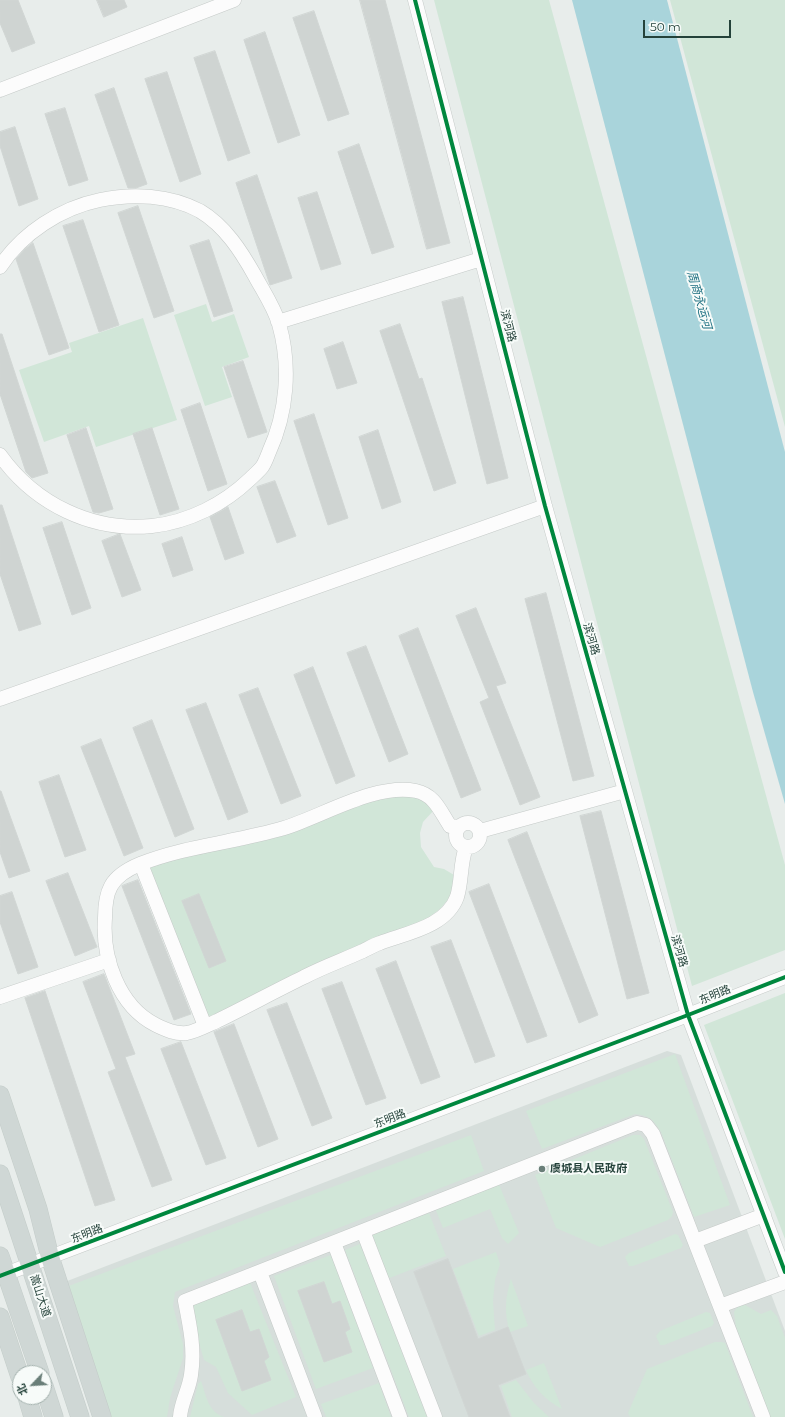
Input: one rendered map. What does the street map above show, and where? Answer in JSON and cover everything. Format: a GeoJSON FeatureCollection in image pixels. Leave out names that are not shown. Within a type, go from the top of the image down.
{"type":"FeatureCollection","features":[{"type":"Feature","properties":{"kind":"main road"},"geometry":{"type":"LineString","coordinates":[[0,1096],[38,1209],[50,1257],[102,1417]]}},
{"type":"Feature","properties":{"kind":"main road","name":"嵩山大道"},"geometry":{"type":"LineString","coordinates":[[0,1174],[80,1417]]}},
{"type":"Feature","properties":{"kind":"main road"},"geometry":{"type":"LineString","coordinates":[[0,1256],[3,1276],[37,1365]]}},
{"type":"Feature","properties":{"kind":"main road"},"geometry":{"type":"LineString","coordinates":[[0,1317],[16,1365]]}},
{"type":"Feature","properties":{"kind":"main road"},"geometry":{"type":"LineString","coordinates":[[29,1405],[33,1417]]}},
{"type":"Feature","properties":{"kind":"main road"},"geometry":{"type":"LineString","coordinates":[[50,1405],[54,1417]]}},
{"type":"Feature","properties":{"kind":"street"},"geometry":{"type":"LineString","coordinates":[[0,90],[234,0]]}},
{"type":"Feature","properties":{"kind":"street","name":"滨河路"},"geometry":{"type":"LineString","coordinates":[[415,0],[545,506],[688,1015],[785,1272]]}},
{"type":"Feature","properties":{"kind":"street"},"geometry":{"type":"LineString","coordinates":[[0,267],[6,258],[28,234],[56,216],[86,203],[118,196],[151,197],[178,202],[201,212],[228,234],[245,259],[278,322],[284,348],[285,374],[284,404],[276,435],[262,467],[239,490],[213,507],[184,519],[153,526],[121,526],[90,520],[60,508],[33,491],[10,469],[0,455]]}},
{"type":"Feature","properties":{"kind":"street"},"geometry":{"type":"LineString","coordinates":[[278,322],[481,260]]}},
{"type":"Feature","properties":{"kind":"street"},"geometry":{"type":"LineString","coordinates":[[0,699],[545,506]]}},
{"type":"Feature","properties":{"kind":"street"},"geometry":{"type":"LineString","coordinates":[[460,827],[450,826],[432,798],[418,791],[387,790],[361,798],[284,828],[165,856],[141,864],[123,872],[110,887],[105,905],[104,931],[109,960],[122,991],[137,1012],[152,1023],[170,1032],[188,1033],[255,1003],[320,968],[380,943],[412,933],[427,926],[446,914],[457,898],[463,855],[466,847]]}},
{"type":"Feature","properties":{"kind":"street"},"geometry":{"type":"LineString","coordinates":[[480,831],[625,791]]}},
{"type":"Feature","properties":{"kind":"street"},"geometry":{"type":"LineString","coordinates":[[465,823],[471,823],[477,826],[480,831],[478,843],[472,847],[466,847],[460,844],[457,839],[456,832],[465,823]]}},
{"type":"Feature","properties":{"kind":"street"},"geometry":{"type":"LineString","coordinates":[[141,864],[205,1026]]}},
{"type":"Feature","properties":{"kind":"street"},"geometry":{"type":"LineString","coordinates":[[0,997],[109,960]]}},
{"type":"Feature","properties":{"kind":"street","name":"东明路"},"geometry":{"type":"LineString","coordinates":[[3,1276],[785,977]]}},
{"type":"Feature","properties":{"kind":"street"},"geometry":{"type":"LineString","coordinates":[[180,1417],[191,1376],[193,1345],[185,1301],[637,1123],[646,1125],[653,1134],[763,1417]]}},
{"type":"Feature","properties":{"kind":"street"},"geometry":{"type":"LineString","coordinates":[[695,1240],[764,1215]]}},
{"type":"Feature","properties":{"kind":"street"},"geometry":{"type":"LineString","coordinates":[[363,1231],[435,1417]]}},
{"type":"Feature","properties":{"kind":"street"},"geometry":{"type":"LineString","coordinates":[[334,1243],[400,1417]]}},
{"type":"Feature","properties":{"kind":"street"},"geometry":{"type":"LineString","coordinates":[[260,1272],[315,1417]]}},
{"type":"Feature","properties":{"kind":"street"},"geometry":{"type":"LineString","coordinates":[[720,1306],[785,1282]]}},
{"type":"Feature","properties":{"kind":"shaded area","name":"虞城县人民政府"},"geometry":{"type":"Polygon","coordinates":[[[667,1051],[681,1055],[785,1331],[785,1417],[108,1417],[62,1283],[667,1051]]]}},
{"type":"Feature","properties":{"kind":"green space"},"geometry":{"type":"Polygon","coordinates":[[[434,0],[549,0],[785,865],[785,950],[692,986],[434,0]]]}},
{"type":"Feature","properties":{"kind":"green space"},"geometry":{"type":"Polygon","coordinates":[[[670,0],[785,0],[785,427],[670,0]]]}},
{"type":"Feature","properties":{"kind":"green space"},"geometry":{"type":"Polygon","coordinates":[[[206,304],[212,322],[234,314],[249,357],[222,367],[232,397],[205,406],[174,315],[206,304]]]}},
{"type":"Feature","properties":{"kind":"green space"},"geometry":{"type":"Polygon","coordinates":[[[143,318],[177,420],[96,447],[89,426],[44,442],[19,370],[72,352],[69,343],[143,318]]]}},
{"type":"Feature","properties":{"kind":"green space"},"geometry":{"type":"Polygon","coordinates":[[[397,794],[421,797],[434,810],[423,822],[420,833],[421,847],[434,867],[444,869],[454,875],[452,895],[440,909],[421,924],[208,1019],[148,866],[397,794]]]}},
{"type":"Feature","properties":{"kind":"green space"},"geometry":{"type":"Polygon","coordinates":[[[785,993],[785,1239],[704,1025],[785,993]]]}},
{"type":"Feature","properties":{"kind":"green space"},"geometry":{"type":"Polygon","coordinates":[[[675,1054],[730,1205],[694,1217],[661,1132],[651,1119],[635,1114],[542,1149],[526,1111],[675,1054]]]}},
{"type":"Feature","properties":{"kind":"green space"},"geometry":{"type":"Polygon","coordinates":[[[471,1135],[484,1171],[175,1292],[173,1306],[183,1344],[183,1358],[170,1398],[167,1417],[109,1417],[66,1287],[471,1135]]]}},
{"type":"Feature","properties":{"kind":"green space"},"geometry":{"type":"Polygon","coordinates":[[[633,1135],[640,1135],[644,1139],[673,1212],[672,1216],[668,1220],[600,1247],[556,1228],[535,1175],[633,1135]]]}},
{"type":"Feature","properties":{"kind":"green space"},"geometry":{"type":"Polygon","coordinates":[[[498,1182],[519,1233],[508,1244],[502,1238],[490,1209],[443,1228],[435,1208],[498,1182]]]}},
{"type":"Feature","properties":{"kind":"green space"},"geometry":{"type":"Polygon","coordinates":[[[429,1213],[446,1256],[387,1279],[370,1236],[429,1213]]]}},
{"type":"Feature","properties":{"kind":"green space"},"geometry":{"type":"Polygon","coordinates":[[[675,1234],[678,1235],[683,1245],[681,1248],[633,1266],[629,1266],[625,1257],[629,1253],[675,1234]]]}},
{"type":"Feature","properties":{"kind":"green space"},"geometry":{"type":"Polygon","coordinates":[[[360,1244],[427,1417],[409,1417],[345,1250],[360,1244]]]}},
{"type":"Feature","properties":{"kind":"green space"},"geometry":{"type":"Polygon","coordinates":[[[496,1252],[500,1264],[495,1280],[493,1301],[495,1330],[479,1336],[453,1269],[496,1252]]]}},
{"type":"Feature","properties":{"kind":"green space"},"geometry":{"type":"Polygon","coordinates":[[[331,1255],[373,1368],[316,1389],[274,1276],[331,1255]]]}},
{"type":"Feature","properties":{"kind":"green space"},"geometry":{"type":"Polygon","coordinates":[[[511,1279],[528,1326],[510,1332],[506,1306],[507,1292],[511,1279]]]}},
{"type":"Feature","properties":{"kind":"green space"},"geometry":{"type":"Polygon","coordinates":[[[249,1280],[296,1397],[252,1415],[228,1393],[216,1367],[204,1360],[188,1305],[249,1280]]]}},
{"type":"Feature","properties":{"kind":"green space"},"geometry":{"type":"Polygon","coordinates":[[[745,1305],[761,1314],[771,1310],[777,1316],[785,1338],[785,1417],[770,1417],[736,1327],[734,1312],[738,1306],[745,1305]]]}},
{"type":"Feature","properties":{"kind":"green space"},"geometry":{"type":"Polygon","coordinates":[[[706,1312],[710,1313],[714,1323],[712,1326],[664,1345],[660,1345],[656,1336],[660,1331],[706,1312]]]}},
{"type":"Feature","properties":{"kind":"green space"},"geometry":{"type":"Polygon","coordinates":[[[715,1342],[725,1343],[753,1417],[630,1417],[628,1413],[647,1369],[715,1342]]]}},
{"type":"Feature","properties":{"kind":"green space"},"geometry":{"type":"Polygon","coordinates":[[[544,1363],[562,1409],[550,1402],[540,1392],[532,1382],[526,1370],[544,1363]]]}},
{"type":"Feature","properties":{"kind":"green space"},"geometry":{"type":"Polygon","coordinates":[[[516,1380],[534,1403],[549,1417],[512,1417],[501,1386],[516,1380]]]}},
{"type":"Feature","properties":{"kind":"green space"},"geometry":{"type":"Polygon","coordinates":[[[201,1381],[211,1407],[219,1415],[224,1417],[190,1417],[198,1384],[201,1381]]]}},
{"type":"Feature","properties":{"kind":"green space"},"geometry":{"type":"Polygon","coordinates":[[[379,1383],[391,1417],[326,1417],[321,1404],[379,1383]]]}},
{"type":"Feature","properties":{"kind":"water","name":"周商永运河"},"geometry":{"type":"Polygon","coordinates":[[[572,0],[667,0],[785,452],[785,804],[753,692],[572,0]]]}},
{"type":"Feature","properties":{"kind":"building"},"geometry":{"type":"Polygon","coordinates":[[[0,0],[18,0],[35,43],[12,52],[0,23],[0,0]]]}},
{"type":"Feature","properties":{"kind":"building"},"geometry":{"type":"Polygon","coordinates":[[[97,0],[124,0],[127,7],[104,17],[97,0]]]}},
{"type":"Feature","properties":{"kind":"building"},"geometry":{"type":"Polygon","coordinates":[[[360,0],[385,0],[450,243],[427,249],[360,0]]]}},
{"type":"Feature","properties":{"kind":"building"},"geometry":{"type":"Polygon","coordinates":[[[314,11],[349,114],[328,121],[293,18],[314,11]]]}},
{"type":"Feature","properties":{"kind":"building"},"geometry":{"type":"Polygon","coordinates":[[[265,32],[300,135],[278,143],[244,40],[265,32]]]}},
{"type":"Feature","properties":{"kind":"building"},"geometry":{"type":"Polygon","coordinates":[[[215,51],[250,153],[228,161],[194,58],[215,51]]]}},
{"type":"Feature","properties":{"kind":"building"},"geometry":{"type":"Polygon","coordinates":[[[167,72],[201,174],[180,182],[145,79],[167,72]]]}},
{"type":"Feature","properties":{"kind":"building"},"geometry":{"type":"Polygon","coordinates":[[[114,88],[147,184],[136,188],[128,188],[95,95],[114,88]]]}},
{"type":"Feature","properties":{"kind":"building"},"geometry":{"type":"Polygon","coordinates":[[[65,108],[88,180],[69,186],[45,114],[65,108]]]}},
{"type":"Feature","properties":{"kind":"building"},"geometry":{"type":"Polygon","coordinates":[[[15,127],[38,199],[19,206],[0,146],[0,132],[15,127]]]}},
{"type":"Feature","properties":{"kind":"building"},"geometry":{"type":"Polygon","coordinates":[[[359,144],[394,247],[372,254],[338,152],[359,144]]]}},
{"type":"Feature","properties":{"kind":"building"},"geometry":{"type":"Polygon","coordinates":[[[257,175],[292,278],[270,285],[236,183],[257,175]]]}},
{"type":"Feature","properties":{"kind":"building"},"geometry":{"type":"Polygon","coordinates":[[[317,192],[341,264],[321,270],[298,198],[317,192]]]}},
{"type":"Feature","properties":{"kind":"building"},"geometry":{"type":"Polygon","coordinates":[[[138,206],[174,311],[154,318],[118,213],[138,206]]]}},
{"type":"Feature","properties":{"kind":"building"},"geometry":{"type":"Polygon","coordinates":[[[83,220],[119,325],[99,332],[63,226],[83,220]]]}},
{"type":"Feature","properties":{"kind":"building"},"geometry":{"type":"Polygon","coordinates":[[[209,240],[233,311],[214,317],[190,246],[209,240]]]}},
{"type":"Feature","properties":{"kind":"building"},"geometry":{"type":"Polygon","coordinates":[[[33,243],[69,348],[49,355],[16,259],[33,243]]]}},
{"type":"Feature","properties":{"kind":"building"},"geometry":{"type":"Polygon","coordinates":[[[463,297],[508,478],[487,484],[442,302],[463,297]]]}},
{"type":"Feature","properties":{"kind":"building"},"geometry":{"type":"Polygon","coordinates":[[[400,324],[419,379],[422,378],[456,483],[434,491],[380,331],[400,324]]]}},
{"type":"Feature","properties":{"kind":"building"},"geometry":{"type":"Polygon","coordinates":[[[0,334],[2,334],[48,473],[32,478],[26,472],[0,394],[0,334]]]}},
{"type":"Feature","properties":{"kind":"building"},"geometry":{"type":"Polygon","coordinates":[[[343,342],[357,383],[337,389],[324,349],[343,342]]]}},
{"type":"Feature","properties":{"kind":"building"},"geometry":{"type":"Polygon","coordinates":[[[243,361],[267,432],[248,438],[224,367],[243,361]]]}},
{"type":"Feature","properties":{"kind":"building"},"geometry":{"type":"Polygon","coordinates":[[[200,403],[227,484],[208,491],[181,410],[200,403]]]}},
{"type":"Feature","properties":{"kind":"building"},"geometry":{"type":"Polygon","coordinates":[[[314,414],[348,518],[328,525],[294,421],[314,414]]]}},
{"type":"Feature","properties":{"kind":"building"},"geometry":{"type":"Polygon","coordinates":[[[86,428],[113,509],[99,513],[93,512],[67,435],[86,428]]]}},
{"type":"Feature","properties":{"kind":"building"},"geometry":{"type":"Polygon","coordinates":[[[152,428],[179,509],[160,515],[133,434],[152,428]]]}},
{"type":"Feature","properties":{"kind":"building"},"geometry":{"type":"Polygon","coordinates":[[[378,430],[401,502],[382,509],[359,437],[378,430]]]}},
{"type":"Feature","properties":{"kind":"building"},"geometry":{"type":"Polygon","coordinates":[[[275,481],[296,536],[277,543],[257,487],[275,481]]]}},
{"type":"Feature","properties":{"kind":"building"},"geometry":{"type":"Polygon","coordinates":[[[0,505],[2,505],[41,624],[19,631],[0,574],[0,505]]]}},
{"type":"Feature","properties":{"kind":"building"},"geometry":{"type":"Polygon","coordinates":[[[228,507],[244,553],[225,560],[210,517],[228,507]]]}},
{"type":"Feature","properties":{"kind":"building"},"geometry":{"type":"Polygon","coordinates":[[[62,522],[91,608],[72,615],[43,528],[62,522]]]}},
{"type":"Feature","properties":{"kind":"building"},"geometry":{"type":"Polygon","coordinates":[[[120,534],[141,590],[122,597],[102,541],[120,534]]]}},
{"type":"Feature","properties":{"kind":"building"},"geometry":{"type":"Polygon","coordinates":[[[182,537],[193,570],[173,577],[162,544],[182,537]]]}},
{"type":"Feature","properties":{"kind":"building"},"geometry":{"type":"Polygon","coordinates":[[[546,593],[594,776],[573,781],[525,599],[546,593]]]}},
{"type":"Feature","properties":{"kind":"building"},"geometry":{"type":"Polygon","coordinates":[[[476,608],[506,683],[496,686],[540,797],[520,805],[480,702],[489,698],[456,616],[476,608]]]}},
{"type":"Feature","properties":{"kind":"building"},"geometry":{"type":"Polygon","coordinates":[[[418,628],[481,790],[461,798],[399,636],[418,628]]]}},
{"type":"Feature","properties":{"kind":"building"},"geometry":{"type":"Polygon","coordinates":[[[366,646],[408,754],[389,762],[347,653],[366,646]]]}},
{"type":"Feature","properties":{"kind":"building"},"geometry":{"type":"Polygon","coordinates":[[[313,667],[355,776],[336,784],[294,675],[313,667]]]}},
{"type":"Feature","properties":{"kind":"building"},"geometry":{"type":"Polygon","coordinates":[[[258,688],[301,796],[281,804],[239,695],[258,688]]]}},
{"type":"Feature","properties":{"kind":"building"},"geometry":{"type":"Polygon","coordinates":[[[206,703],[248,812],[228,820],[186,710],[206,703]]]}},
{"type":"Feature","properties":{"kind":"building"},"geometry":{"type":"Polygon","coordinates":[[[152,720],[194,829],[175,837],[133,728],[152,720]]]}},
{"type":"Feature","properties":{"kind":"building"},"geometry":{"type":"Polygon","coordinates":[[[101,739],[143,848],[124,856],[81,747],[101,739]]]}},
{"type":"Feature","properties":{"kind":"building"},"geometry":{"type":"Polygon","coordinates":[[[59,775],[86,850],[65,857],[39,782],[59,775]]]}},
{"type":"Feature","properties":{"kind":"building"},"geometry":{"type":"Polygon","coordinates":[[[0,791],[30,871],[9,878],[0,852],[0,791]]]}},
{"type":"Feature","properties":{"kind":"building"},"geometry":{"type":"Polygon","coordinates":[[[601,811],[649,993],[627,999],[580,816],[601,811]]]}},
{"type":"Feature","properties":{"kind":"building"},"geometry":{"type":"Polygon","coordinates":[[[527,832],[598,1015],[579,1023],[508,840],[527,832]]]}},
{"type":"Feature","properties":{"kind":"building"},"geometry":{"type":"Polygon","coordinates":[[[68,873],[97,947],[75,956],[46,881],[68,873]]]}},
{"type":"Feature","properties":{"kind":"building"},"geometry":{"type":"Polygon","coordinates":[[[138,880],[191,1014],[174,1020],[122,886],[138,880]]]}},
{"type":"Feature","properties":{"kind":"building"},"geometry":{"type":"Polygon","coordinates":[[[489,884],[547,1036],[527,1043],[469,892],[489,884]]]}},
{"type":"Feature","properties":{"kind":"building"},"geometry":{"type":"Polygon","coordinates":[[[12,892],[38,967],[18,974],[0,922],[0,896],[12,892]]]}},
{"type":"Feature","properties":{"kind":"building"},"geometry":{"type":"Polygon","coordinates":[[[199,894],[226,961],[209,968],[182,901],[199,894]]]}},
{"type":"Feature","properties":{"kind":"building"},"geometry":{"type":"Polygon","coordinates":[[[451,940],[495,1056],[475,1063],[431,947],[451,940]]]}},
{"type":"Feature","properties":{"kind":"building"},"geometry":{"type":"Polygon","coordinates":[[[396,961],[440,1077],[421,1084],[376,969],[396,961]]]}},
{"type":"Feature","properties":{"kind":"building"},"geometry":{"type":"Polygon","coordinates":[[[104,974],[135,1054],[125,1057],[172,1180],[152,1187],[108,1072],[116,1069],[83,982],[104,974]]]}},
{"type":"Feature","properties":{"kind":"building"},"geometry":{"type":"Polygon","coordinates":[[[342,982],[386,1098],[366,1105],[322,989],[342,982]]]}},
{"type":"Feature","properties":{"kind":"building"},"geometry":{"type":"Polygon","coordinates":[[[45,991],[115,1200],[95,1206],[25,998],[45,991]]]}},
{"type":"Feature","properties":{"kind":"building"},"geometry":{"type":"Polygon","coordinates":[[[287,1003],[332,1118],[312,1126],[267,1010],[287,1003]]]}},
{"type":"Feature","properties":{"kind":"building"},"geometry":{"type":"Polygon","coordinates":[[[234,1024],[278,1139],[258,1147],[214,1032],[234,1024]]]}},
{"type":"Feature","properties":{"kind":"building"},"geometry":{"type":"Polygon","coordinates":[[[181,1042],[226,1158],[206,1165],[161,1049],[181,1042]]]}},
{"type":"Feature","properties":{"kind":"building"},"geometry":{"type":"Polygon","coordinates":[[[448,1259],[478,1339],[508,1327],[526,1374],[498,1385],[510,1417],[469,1417],[414,1272],[448,1259]]]}},
{"type":"Feature","properties":{"kind":"building"},"geometry":{"type":"Polygon","coordinates":[[[324,1282],[332,1304],[340,1301],[350,1329],[345,1332],[352,1352],[324,1362],[298,1291],[324,1282]]]}},
{"type":"Feature","properties":{"kind":"building"},"geometry":{"type":"Polygon","coordinates":[[[242,1310],[250,1332],[259,1329],[269,1357],[264,1361],[271,1380],[242,1391],[216,1320],[242,1310]]]}},
{"type":"Feature","properties":{"kind":"cycle path"},"geometry":{"type":"LineString","coordinates":[[415,0],[545,506],[688,1015],[785,1272]]}},
{"type":"Feature","properties":{"kind":"cycle path"},"geometry":{"type":"LineString","coordinates":[[0,1276],[785,977]]}},
{"type":"Feature","properties":{"kind":"place","name":"虞城县人民政府"},"geometry":{"type":"Point","coordinates":[542,1169]}}]}
